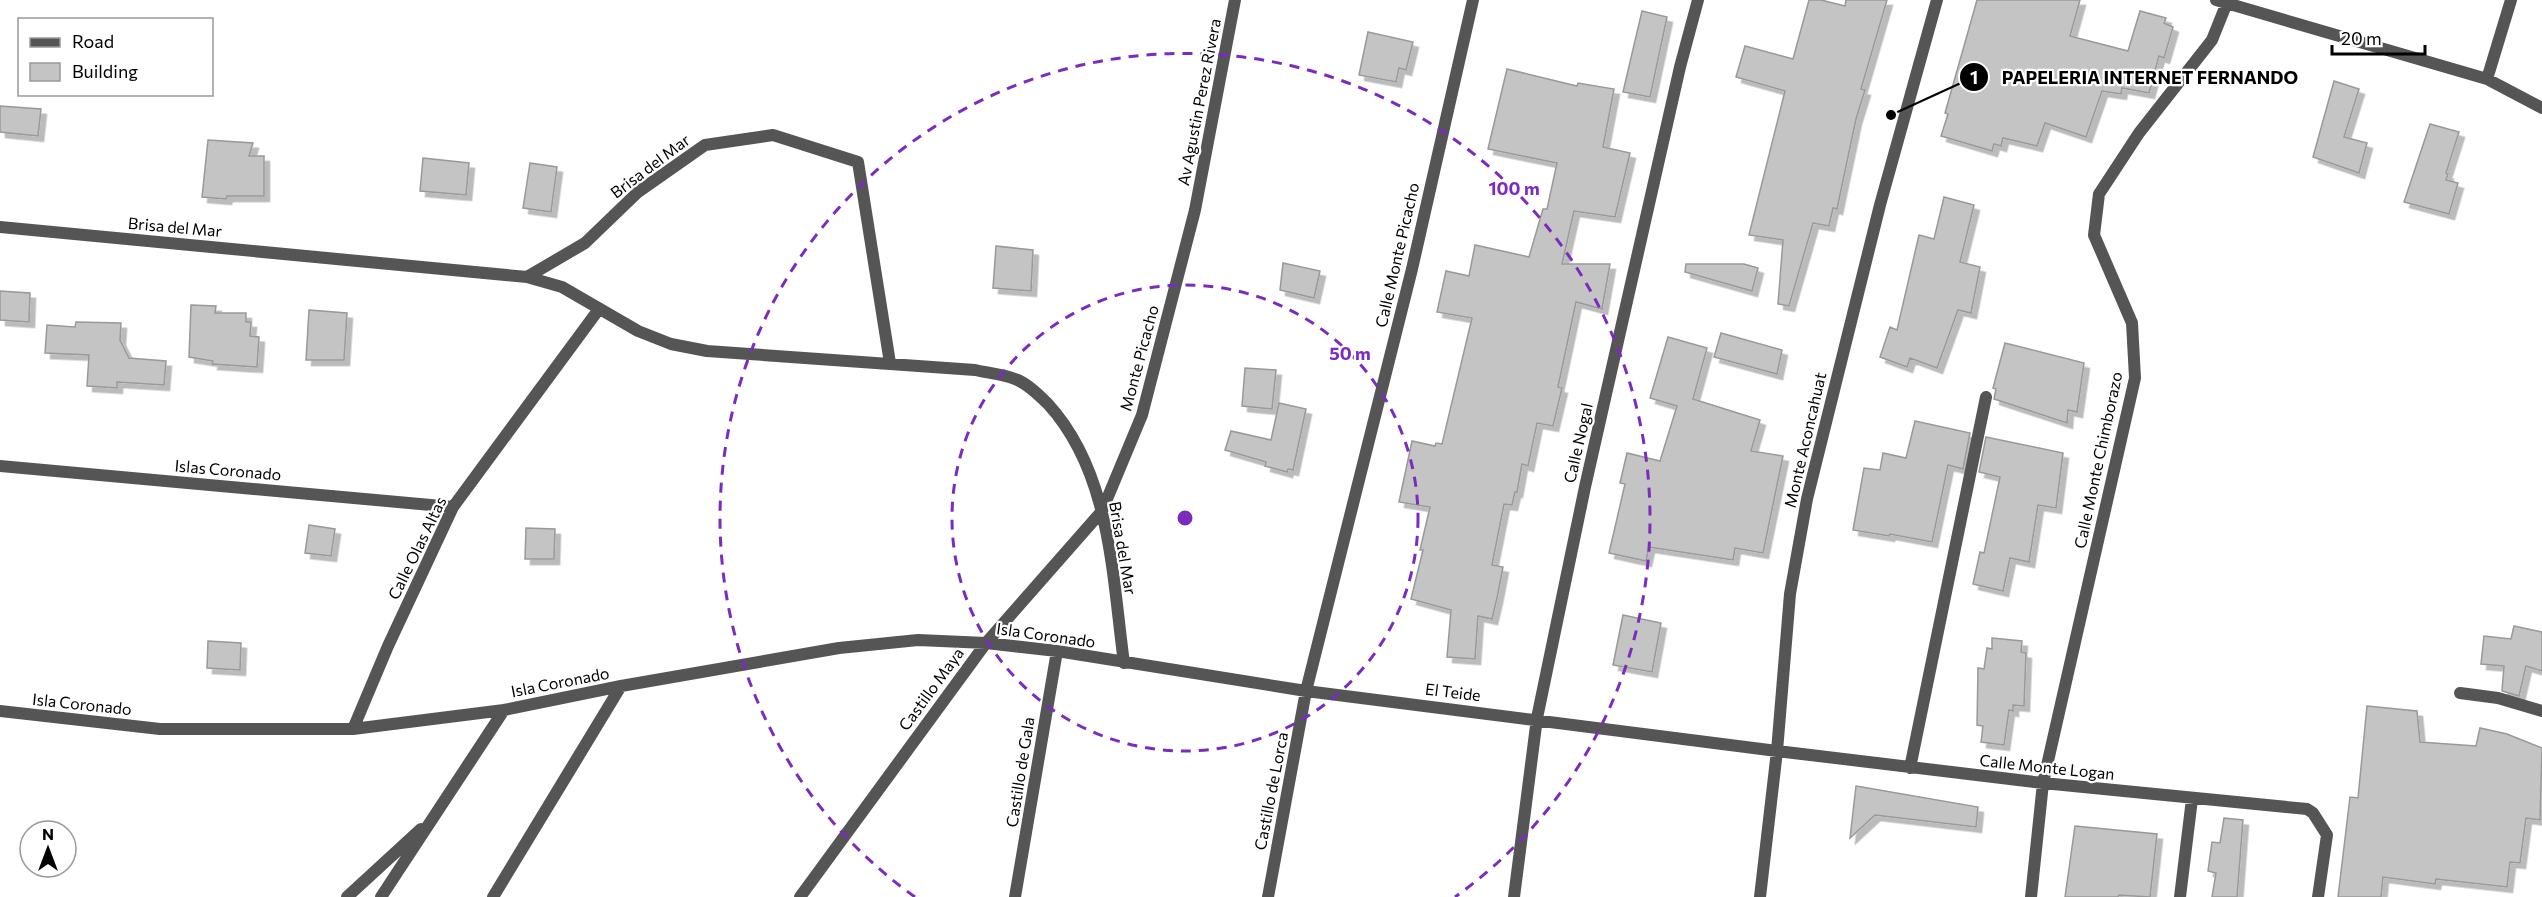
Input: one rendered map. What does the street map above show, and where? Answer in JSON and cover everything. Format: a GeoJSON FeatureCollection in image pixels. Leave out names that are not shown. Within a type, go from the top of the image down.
{"type":"FeatureCollection","features":[{"type":"Feature","properties":{"kind":"street","name":"Av Agustin Perez Rivera"},"geometry":{"type":"LineString","coordinates":[[1195,210],[1235,0]]}},
{"type":"Feature","properties":{"kind":"street","name":"Calle Monte Picacho"},"geometry":{"type":"LineString","coordinates":[[1306,691],[1412,269],[1473,0]]}},
{"type":"Feature","properties":{"kind":"street","name":"Calle Nogal"},"geometry":{"type":"LineString","coordinates":[[1514,897],[1537,718],[1590,464],[1680,67],[1698,0]]}},
{"type":"Feature","properties":{"kind":"street","name":"Monte Aconcahuat"},"geometry":{"type":"LineString","coordinates":[[1760,897],[1777,751],[1790,594],[1806,499],[1880,205],[1937,0]]}},
{"type":"Feature","properties":{"kind":"street"},"geometry":{"type":"LineString","coordinates":[[2487,79],[2511,0]]}},
{"type":"Feature","properties":{"kind":"street"},"geometry":{"type":"LineString","coordinates":[[2224,1],[2487,79],[2542,108]]}},
{"type":"Feature","properties":{"kind":"street","name":"Calle Monte Chimborazo"},"geometry":{"type":"LineString","coordinates":[[2031,897],[2043,783],[2135,378],[2132,323],[2094,236],[2099,194],[2139,133],[2211,40],[2224,1]]}},
{"type":"Feature","properties":{"kind":"street","name":"Brisa del Mar"},"geometry":{"type":"LineString","coordinates":[[527,277],[585,243],[638,192],[705,145],[774,135],[858,162],[890,363]]}},
{"type":"Feature","properties":{"kind":"street","name":"Monte Picacho"},"geometry":{"type":"LineString","coordinates":[[1102,511],[1142,415],[1195,210]]}},
{"type":"Feature","properties":{"kind":"street","name":"Brisa del Mar"},"geometry":{"type":"LineString","coordinates":[[0,227],[527,277],[562,287],[638,332],[680,346],[706,351],[975,370],[1016,379],[1031,389],[1056,414],[1075,440],[1102,511],[1124,663]]}},
{"type":"Feature","properties":{"kind":"street","name":"Calle Olas Altas"},"geometry":{"type":"LineString","coordinates":[[353,729],[388,646],[453,507],[599,309]]}},
{"type":"Feature","properties":{"kind":"street"},"geometry":{"type":"LineString","coordinates":[[1910,768],[1986,397]]}},
{"type":"Feature","properties":{"kind":"street","name":"Islas Coronado"},"geometry":{"type":"LineString","coordinates":[[0,466],[453,507]]}},
{"type":"Feature","properties":{"kind":"street","name":"Castillo Maya"},"geometry":{"type":"LineString","coordinates":[[800,897],[986,643],[1102,511]]}},
{"type":"Feature","properties":{"kind":"street","name":"Isla Coronado"},"geometry":{"type":"LineString","coordinates":[[0,711],[160,729],[353,729],[504,710],[839,648],[918,640],[986,643],[1057,651],[1124,663]]}},
{"type":"Feature","properties":{"kind":"street","name":"Castillo de Gala"},"geometry":{"type":"LineString","coordinates":[[1015,897],[1057,651]]}},
{"type":"Feature","properties":{"kind":"street","name":"El Teide"},"geometry":{"type":"LineString","coordinates":[[1124,663],[1306,691],[1537,718],[1777,751]]}},
{"type":"Feature","properties":{"kind":"street"},"geometry":{"type":"LineString","coordinates":[[493,897],[621,687]]}},
{"type":"Feature","properties":{"kind":"street","name":"Castillo de Lorca"},"geometry":{"type":"LineString","coordinates":[[1268,897],[1306,691]]}},
{"type":"Feature","properties":{"kind":"street"},"geometry":{"type":"LineString","coordinates":[[2460,693],[2498,698],[2542,711]]}},
{"type":"Feature","properties":{"kind":"street"},"geometry":{"type":"LineString","coordinates":[[381,897],[504,710]]}},
{"type":"Feature","properties":{"kind":"street","name":"Calle Monte Logan"},"geometry":{"type":"LineString","coordinates":[[1777,751],[2043,783],[2307,809],[2313,813],[2327,835],[2318,897]]}},
{"type":"Feature","properties":{"kind":"street"},"geometry":{"type":"LineString","coordinates":[[2181,897],[2192,799]]}},
{"type":"Feature","properties":{"kind":"street"},"geometry":{"type":"LineString","coordinates":[[347,897],[435,816]]}},
{"type":"Feature","properties":{"kind":"building"},"geometry":{"type":"Polygon","coordinates":[[[1809,0],[1821,0],[1845,6],[1846,0],[1887,0],[1861,89],[1865,90],[1856,119],[1837,209],[1833,208],[1829,226],[1813,223],[1789,306],[1778,304],[1783,240],[1749,235],[1785,91],[1736,77],[1745,46],[1793,59],[1809,0]]]}},
{"type":"Feature","properties":{"kind":"building"},"geometry":{"type":"Polygon","coordinates":[[[1977,0],[2080,0],[2070,36],[2128,51],[2140,11],[2166,18],[2164,23],[2173,27],[2164,58],[2159,56],[2149,93],[2122,88],[2121,94],[2102,91],[2086,137],[2045,123],[2037,146],[2003,138],[2001,146],[1994,144],[1992,151],[1941,136],[1948,114],[1945,113],[1977,0]]]}},
{"type":"Feature","properties":{"kind":"building"},"geometry":{"type":"Polygon","coordinates":[[[1642,11],[1667,17],[1650,97],[1623,92],[1642,11]]]}},
{"type":"Feature","properties":{"kind":"building"},"geometry":{"type":"Polygon","coordinates":[[[1368,32],[1413,42],[1406,70],[1399,68],[1396,82],[1359,75],[1368,32]]]}},
{"type":"Feature","properties":{"kind":"building"},"geometry":{"type":"Polygon","coordinates":[[[1507,69],[1577,86],[1578,83],[1614,89],[1603,147],[1630,153],[1615,217],[1574,211],[1562,264],[1610,264],[1602,309],[1576,302],[1558,387],[1562,388],[1553,426],[1537,423],[1528,466],[1522,464],[1512,505],[1504,504],[1492,565],[1503,567],[1492,619],[1478,616],[1475,659],[1447,657],[1451,610],[1411,599],[1423,550],[1420,550],[1430,507],[1399,502],[1412,441],[1435,446],[1436,443],[1442,444],[1472,318],[1437,312],[1446,271],[1469,276],[1475,245],[1529,257],[1543,209],[1547,209],[1557,163],[1488,149],[1507,69]]]}},
{"type":"Feature","properties":{"kind":"building"},"geometry":{"type":"Polygon","coordinates":[[[2334,81],[2359,89],[2344,137],[2367,143],[2359,173],[2313,157],[2334,81]]]}},
{"type":"Feature","properties":{"kind":"building"},"geometry":{"type":"Polygon","coordinates":[[[0,106],[41,109],[38,136],[0,132],[0,106]]]}},
{"type":"Feature","properties":{"kind":"building"},"geometry":{"type":"Polygon","coordinates":[[[2430,124],[2459,132],[2446,173],[2448,174],[2446,180],[2458,183],[2449,214],[2404,202],[2430,124]]]}},
{"type":"Feature","properties":{"kind":"building"},"geometry":{"type":"Polygon","coordinates":[[[208,140],[253,143],[249,156],[264,156],[264,196],[227,196],[226,199],[202,197],[208,140]]]}},
{"type":"Feature","properties":{"kind":"building"},"geometry":{"type":"Polygon","coordinates":[[[423,158],[469,163],[466,195],[420,191],[423,158]]]}},
{"type":"Feature","properties":{"kind":"building"},"geometry":{"type":"Polygon","coordinates":[[[530,163],[557,167],[551,212],[523,208],[530,163]]]}},
{"type":"Feature","properties":{"kind":"building"},"geometry":{"type":"Polygon","coordinates":[[[1944,197],[1974,205],[1960,262],[1980,267],[1971,313],[1958,310],[1937,368],[1910,358],[1907,367],[1880,357],[1890,327],[1897,330],[1919,235],[1934,239],[1944,197]]]}},
{"type":"Feature","properties":{"kind":"building"},"geometry":{"type":"Polygon","coordinates":[[[996,246],[1033,250],[1031,291],[993,288],[996,246]]]}},
{"type":"Feature","properties":{"kind":"building"},"geometry":{"type":"Polygon","coordinates":[[[1283,263],[1320,271],[1314,298],[1280,290],[1283,263]]]}},
{"type":"Feature","properties":{"kind":"building"},"geometry":{"type":"Polygon","coordinates":[[[1686,264],[1744,264],[1758,268],[1752,291],[1685,272],[1686,264]]]}},
{"type":"Feature","properties":{"kind":"building"},"geometry":{"type":"Polygon","coordinates":[[[0,291],[30,293],[29,322],[0,320],[0,291]]]}},
{"type":"Feature","properties":{"kind":"building"},"geometry":{"type":"Polygon","coordinates":[[[191,305],[216,306],[215,313],[246,313],[246,322],[251,322],[250,336],[259,337],[257,367],[212,364],[213,361],[189,357],[191,305]]]}},
{"type":"Feature","properties":{"kind":"building"},"geometry":{"type":"Polygon","coordinates":[[[309,310],[347,313],[344,360],[306,360],[309,310]]]}},
{"type":"Feature","properties":{"kind":"building"},"geometry":{"type":"Polygon","coordinates":[[[76,322],[121,323],[120,340],[129,358],[166,361],[164,385],[117,382],[117,388],[87,386],[89,355],[45,353],[47,325],[75,327],[76,322]]]}},
{"type":"Feature","properties":{"kind":"building"},"geometry":{"type":"Polygon","coordinates":[[[1721,333],[1782,350],[1777,374],[1714,357],[1721,333]]]}},
{"type":"Feature","properties":{"kind":"building"},"geometry":{"type":"Polygon","coordinates":[[[1668,337],[1707,348],[1693,399],[1760,420],[1751,451],[1783,456],[1763,553],[1735,548],[1733,560],[1649,547],[1646,561],[1609,553],[1625,484],[1620,483],[1627,453],[1660,461],[1677,406],[1650,398],[1668,337]]]}},
{"type":"Feature","properties":{"kind":"building"},"geometry":{"type":"Polygon","coordinates":[[[2005,343],[2084,363],[2077,412],[2068,410],[2067,423],[1994,399],[1996,389],[1993,388],[2005,343]]]}},
{"type":"Feature","properties":{"kind":"building"},"geometry":{"type":"Polygon","coordinates":[[[1245,368],[1276,370],[1272,409],[1242,406],[1245,368]]]}},
{"type":"Feature","properties":{"kind":"building"},"geometry":{"type":"Polygon","coordinates":[[[1279,403],[1306,409],[1293,470],[1288,469],[1287,472],[1265,466],[1266,462],[1225,450],[1231,431],[1271,440],[1279,403]]]}},
{"type":"Feature","properties":{"kind":"building"},"geometry":{"type":"Polygon","coordinates":[[[1915,421],[1970,433],[1963,469],[1948,465],[1932,542],[1853,530],[1864,468],[1880,470],[1883,453],[1906,458],[1915,421]]]}},
{"type":"Feature","properties":{"kind":"building"},"geometry":{"type":"Polygon","coordinates":[[[1986,437],[2063,453],[2056,508],[2038,505],[2029,562],[2010,558],[2003,591],[1973,584],[1980,552],[1984,553],[2000,477],[1979,472],[1986,437]]]}},
{"type":"Feature","properties":{"kind":"building"},"geometry":{"type":"Polygon","coordinates":[[[309,525],[335,529],[331,556],[305,553],[309,525]]]}},
{"type":"Feature","properties":{"kind":"building"},"geometry":{"type":"Polygon","coordinates":[[[526,528],[555,529],[554,559],[525,559],[526,528]]]}},
{"type":"Feature","properties":{"kind":"building"},"geometry":{"type":"Polygon","coordinates":[[[1623,615],[1661,623],[1652,672],[1613,665],[1623,615]]]}},
{"type":"Feature","properties":{"kind":"building"},"geometry":{"type":"Polygon","coordinates":[[[2514,626],[2542,632],[2542,671],[2526,666],[2519,696],[2502,691],[2504,666],[2481,664],[2484,636],[2511,639],[2514,626]]]}},
{"type":"Feature","properties":{"kind":"building"},"geometry":{"type":"Polygon","coordinates":[[[1992,638],[2022,641],[2021,652],[2026,653],[2024,706],[2013,705],[2013,711],[2009,710],[2004,745],[1981,742],[1983,726],[1977,725],[1978,668],[1984,669],[1987,648],[1992,649],[1992,638]]]}},
{"type":"Feature","properties":{"kind":"building"},"geometry":{"type":"Polygon","coordinates":[[[208,641],[241,643],[240,670],[207,668],[208,641]]]}},
{"type":"Feature","properties":{"kind":"building"},"geometry":{"type":"Polygon","coordinates":[[[2367,706],[2417,711],[2420,742],[2476,746],[2480,728],[2507,734],[2542,748],[2540,820],[2526,818],[2520,863],[2510,862],[2507,887],[2436,879],[2435,884],[2383,877],[2381,897],[2338,897],[2350,797],[2358,798],[2367,706]]]}},
{"type":"Feature","properties":{"kind":"building"},"geometry":{"type":"Polygon","coordinates":[[[1856,786],[1978,807],[1976,827],[1875,815],[1850,838],[1856,786]]]}},
{"type":"Feature","properties":{"kind":"building"},"geometry":{"type":"Polygon","coordinates":[[[2224,818],[2243,820],[2237,897],[2212,897],[2216,873],[2208,871],[2212,842],[2220,843],[2224,818]]]}},
{"type":"Feature","properties":{"kind":"building"},"geometry":{"type":"Polygon","coordinates":[[[2075,826],[2157,834],[2150,897],[2119,895],[2118,897],[2065,897],[2075,826]]]}},
{"type":"Feature","properties":{"kind":"place","name":"PAPELERIA INTERNET FERNANDO"},"geometry":{"type":"Point","coordinates":[1891,115]}}]}
